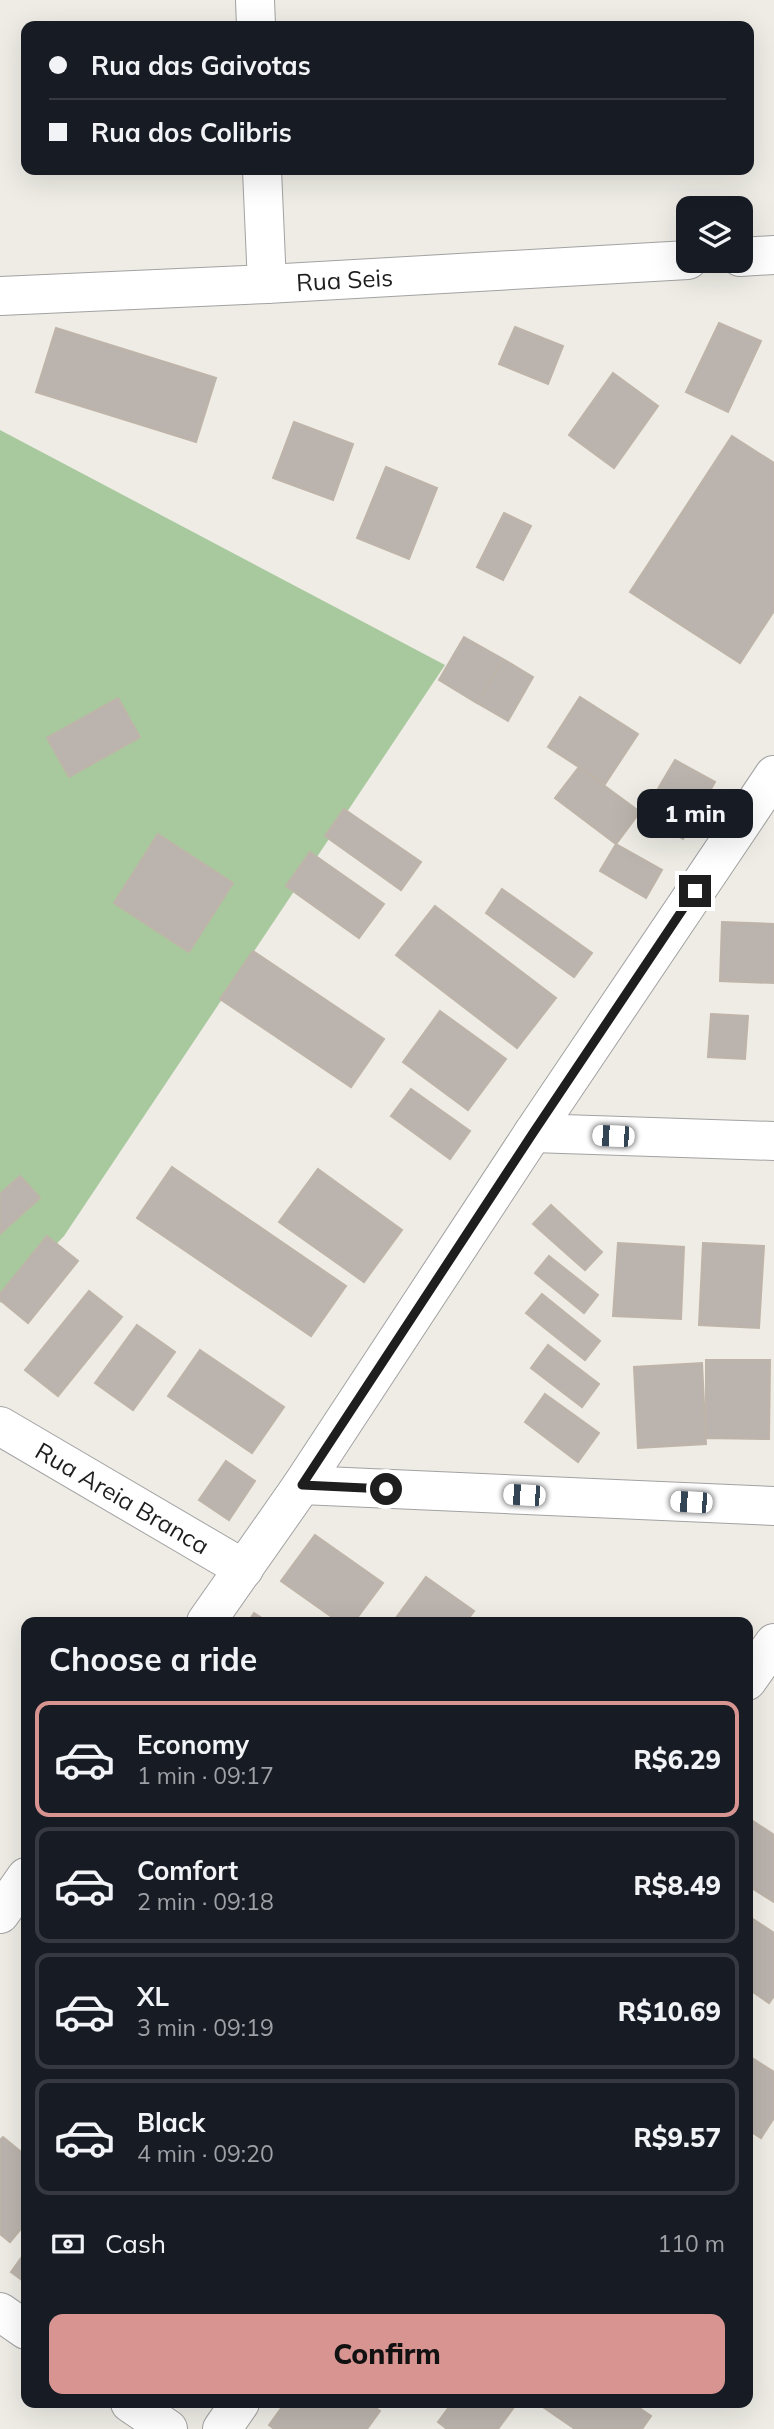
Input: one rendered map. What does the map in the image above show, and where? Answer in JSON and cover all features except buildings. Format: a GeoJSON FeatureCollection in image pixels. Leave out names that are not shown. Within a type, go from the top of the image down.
{"type":"FeatureCollection","features":[{"type":"Feature","properties":{"kind":"street"},"geometry":{"type":"LineString","coordinates":[[255,0],[256,21]]}},
{"type":"Feature","properties":{"kind":"street"},"geometry":{"type":"LineString","coordinates":[[262,175],[267,284]]}},
{"type":"Feature","properties":{"kind":"street"},"geometry":{"type":"LineString","coordinates":[[753,256],[774,255]]}},
{"type":"Feature","properties":{"kind":"street","name":"Rua Seis"},"geometry":{"type":"LineString","coordinates":[[0,296],[676,261]]}},
{"type":"Feature","properties":{"kind":"street"},"geometry":{"type":"LineString","coordinates":[[210,1617],[302,1485],[533,1133],[773,779]]}},
{"type":"Feature","properties":{"kind":"street"},"geometry":{"type":"LineString","coordinates":[[533,1133],[774,1141]]}},
{"type":"Feature","properties":{"kind":"street","name":"Rua Areia Branca"},"geometry":{"type":"LineString","coordinates":[[0,1426],[244,1569]]}},
{"type":"Feature","properties":{"kind":"street"},"geometry":{"type":"LineString","coordinates":[[302,1485],[774,1506]]}},
{"type":"Feature","properties":{"kind":"street"},"geometry":{"type":"LineString","coordinates":[[753,1673],[774,1643]]}},
{"type":"Feature","properties":{"kind":"street"},"geometry":{"type":"LineString","coordinates":[[0,1914],[21,1884]]}},
{"type":"Feature","properties":{"kind":"street"},"geometry":{"type":"LineString","coordinates":[[0,2312],[21,2327]]}},
{"type":"Feature","properties":{"kind":"street"},"geometry":{"type":"LineString","coordinates":[[137,2408],[167,2429]]}},
{"type":"Feature","properties":{"kind":"street"},"geometry":{"type":"LineString","coordinates":[[222,2429],[237,2408]]}},
{"type":"Feature","properties":{"kind":"green space"},"geometry":{"type":"Polygon","coordinates":[[[0,430],[445,665],[64,1236],[0,1303],[0,430]]]}},
{"type":"Feature","properties":{"kind":"route"},"geometry":{"type":"LineString","coordinates":[[386,1489],[302,1485],[695,891]]}}]}
